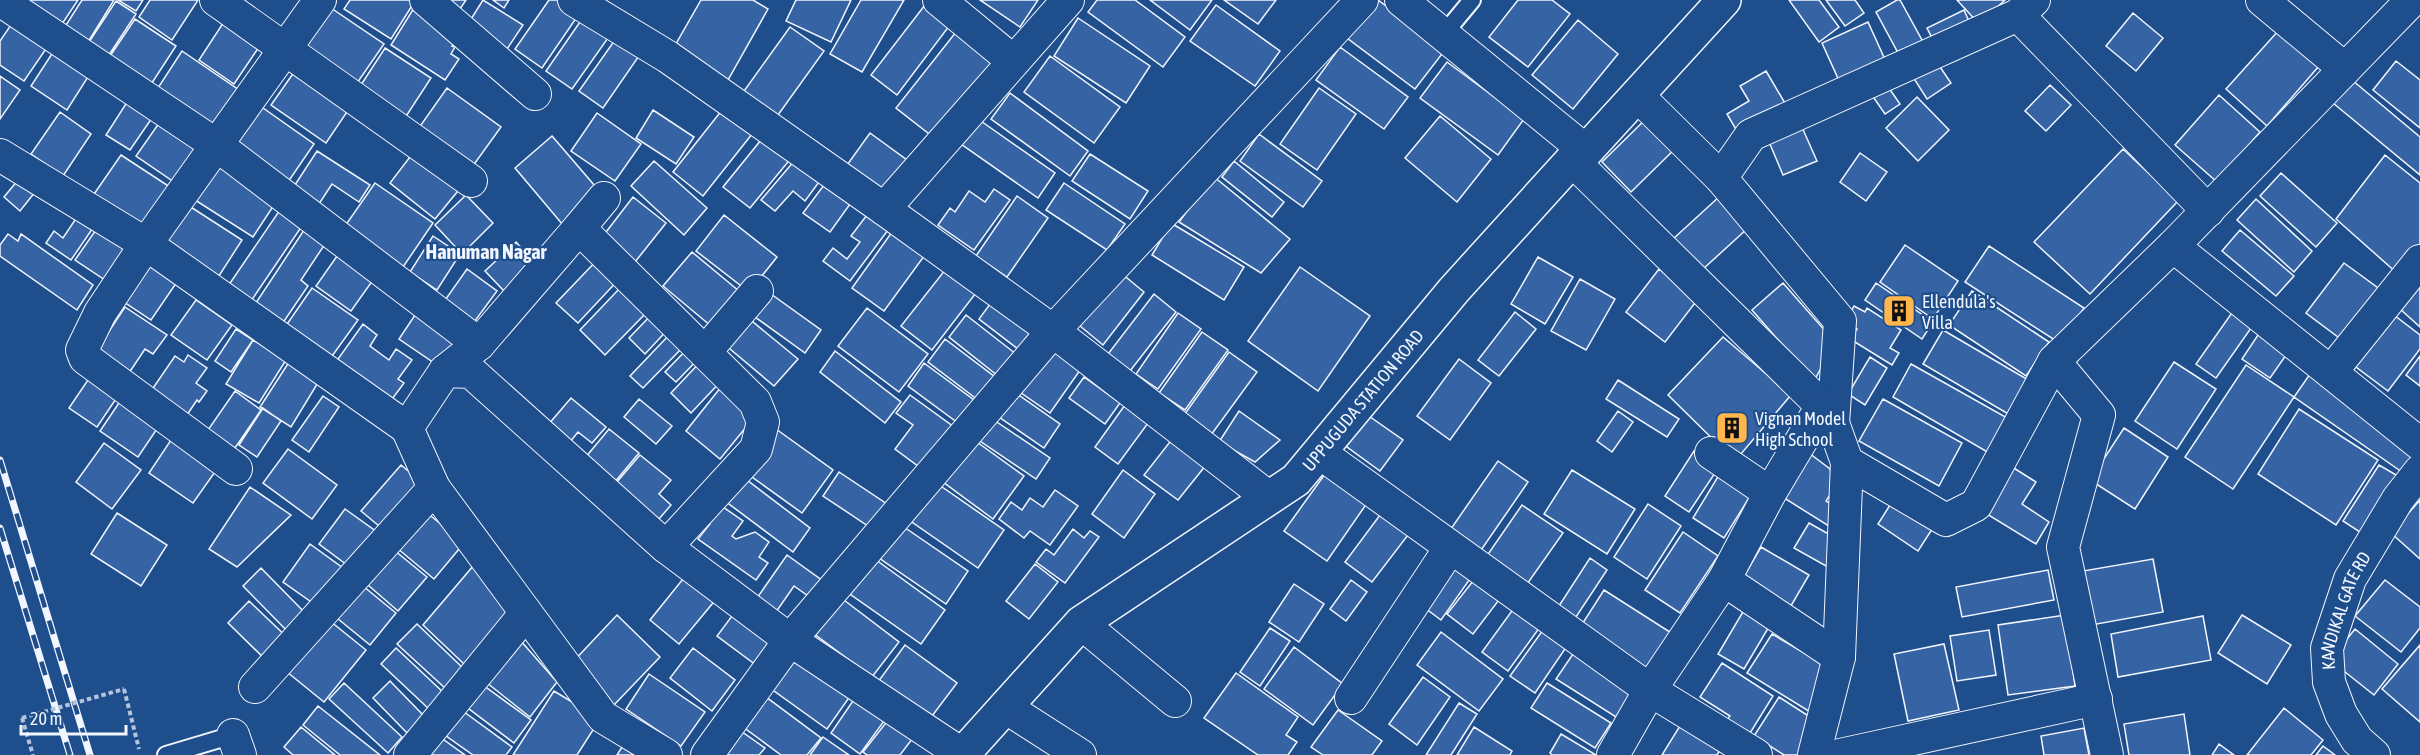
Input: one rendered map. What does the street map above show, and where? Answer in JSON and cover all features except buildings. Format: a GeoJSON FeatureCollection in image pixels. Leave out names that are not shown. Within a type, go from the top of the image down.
{"type":"FeatureCollection","features":[{"type":"Feature","properties":{"kind":"street"},"geometry":{"type":"LineString","coordinates":[[0,0],[218,146],[479,344]]}},
{"type":"Feature","properties":{"kind":"street"},"geometry":{"type":"LineString","coordinates":[[216,0],[471,181]]}},
{"type":"Feature","properties":{"kind":"street"},"geometry":{"type":"LineString","coordinates":[[236,469],[85,358],[82,350],[100,312],[146,244],[320,0]]}},
{"type":"Feature","properties":{"kind":"street"},"geometry":{"type":"LineString","coordinates":[[426,0],[535,94]]}},
{"type":"Feature","properties":{"kind":"street"},"geometry":{"type":"LineString","coordinates":[[574,0],[668,57],[884,209],[1053,331],[1268,497]]}},
{"type":"Feature","properties":{"kind":"street"},"geometry":{"type":"LineString","coordinates":[[939,0],[1013,61]]}},
{"type":"Feature","properties":{"kind":"street"},"geometry":{"type":"LineString","coordinates":[[884,209],[1068,0]]}},
{"type":"Feature","properties":{"kind":"street"},"geometry":{"type":"LineString","coordinates":[[707,755],[790,640],[1053,331],[1362,0]]}},
{"type":"Feature","properties":{"kind":"street"},"geometry":{"type":"LineString","coordinates":[[1401,0],[1579,156],[1828,414],[1847,462],[1839,657],[1814,755]]}},
{"type":"Feature","properties":{"kind":"street","name":"UPPUGUDA STATION ROAD"},"geometry":{"type":"LineString","coordinates":[[955,753],[1005,707],[1081,623],[1296,480],[1454,290],[1724,0]]}},
{"type":"Feature","properties":{"kind":"street"},"geometry":{"type":"LineString","coordinates":[[2262,0],[2345,69]]}},
{"type":"Feature","properties":{"kind":"street"},"geometry":{"type":"LineString","coordinates":[[1847,462],[1946,520],[1976,505],[2054,361],[2208,211],[2412,0]]}},
{"type":"Feature","properties":{"kind":"street"},"geometry":{"type":"LineString","coordinates":[[1721,178],[1751,135],[2026,8],[2208,211]]}},
{"type":"Feature","properties":{"kind":"street"},"geometry":{"type":"LineString","coordinates":[[1613,755],[1650,690],[1724,580],[1770,493],[1828,414],[1840,321],[1721,178],[1637,95]]}},
{"type":"Feature","properties":{"kind":"street"},"geometry":{"type":"LineString","coordinates":[[0,156],[146,244],[407,428],[434,488],[603,717],[666,755]]}},
{"type":"Feature","properties":{"kind":"street"},"geometry":{"type":"LineString","coordinates":[[407,428],[445,371],[479,344],[604,198]]}},
{"type":"Feature","properties":{"kind":"street"},"geometry":{"type":"LineString","coordinates":[[579,228],[706,351],[755,402],[763,422],[756,449],[666,547]]}},
{"type":"Feature","properties":{"kind":"street"},"geometry":{"type":"LineString","coordinates":[[2173,246],[2420,444]]}},
{"type":"Feature","properties":{"kind":"street"},"geometry":{"type":"LineString","coordinates":[[2331,372],[2420,261]]}},
{"type":"Feature","properties":{"kind":"street"},"geometry":{"type":"LineString","coordinates":[[706,351],[757,291]]}},
{"type":"Feature","properties":{"kind":"street"},"geometry":{"type":"LineString","coordinates":[[2054,361],[2099,415],[2063,548],[2107,755]]}},
{"type":"Feature","properties":{"kind":"street"},"geometry":{"type":"LineString","coordinates":[[445,371],[471,372],[666,547],[790,640],[955,753]]}},
{"type":"Feature","properties":{"kind":"street"},"geometry":{"type":"LineString","coordinates":[[1320,453],[1650,690],[1756,755]]}},
{"type":"Feature","properties":{"kind":"street"},"geometry":{"type":"LineString","coordinates":[[1711,453],[1770,493]]}},
{"type":"Feature","properties":{"kind":"street","name":"KANDIKAL GATE RD"},"geometry":{"type":"LineString","coordinates":[[2374,755],[2357,740],[2341,714],[2329,682],[2327,648],[2350,579],[2398,499],[2420,471]]}},
{"type":"Feature","properties":{"kind":"street"},"geometry":{"type":"LineString","coordinates":[[255,687],[434,488]]}},
{"type":"Feature","properties":{"kind":"street"},"geometry":{"type":"LineString","coordinates":[[1351,698],[1450,548]]}},
{"type":"Feature","properties":{"kind":"street"},"geometry":{"type":"LineString","coordinates":[[1724,580],[1839,657]]}},
{"type":"Feature","properties":{"kind":"street"},"geometry":{"type":"LineString","coordinates":[[410,755],[526,613]]}},
{"type":"Feature","properties":{"kind":"street"},"geometry":{"type":"LineString","coordinates":[[1081,623],[1175,700]]}},
{"type":"Feature","properties":{"kind":"street"},"geometry":{"type":"LineString","coordinates":[[1840,755],[2096,699]]}},
{"type":"Feature","properties":{"kind":"street"},"geometry":{"type":"LineString","coordinates":[[1005,707],[1080,755]]}},
{"type":"Feature","properties":{"kind":"lane"},"geometry":{"type":"LineString","coordinates":[[1443,35],[1472,0]]}},
{"type":"Feature","properties":{"kind":"lane"},"geometry":{"type":"LineString","coordinates":[[166,755],[237,745]]}},
{"type":"Feature","properties":{"kind":"path"},"geometry":{"type":"LineString","coordinates":[[33,755],[22,718],[124,689],[141,755]]}},
{"type":"Feature","properties":{"kind":"railway"},"geometry":{"type":"LineString","coordinates":[[0,460],[90,755]]}},
{"type":"Feature","properties":{"kind":"railway"},"geometry":{"type":"LineString","coordinates":[[0,528],[70,755]]}},
{"type":"Feature","properties":{"kind":"place","name":"Ellendula's Villa"},"geometry":{"type":"Point","coordinates":[1899,311]}},
{"type":"Feature","properties":{"kind":"place","name":"Vignan Model High School"},"geometry":{"type":"Point","coordinates":[1732,428]}},
{"type":"Feature","properties":{"kind":"district","name":"Hanuman Nagar"},"geometry":{"type":"Point","coordinates":[486,251]}}]}
